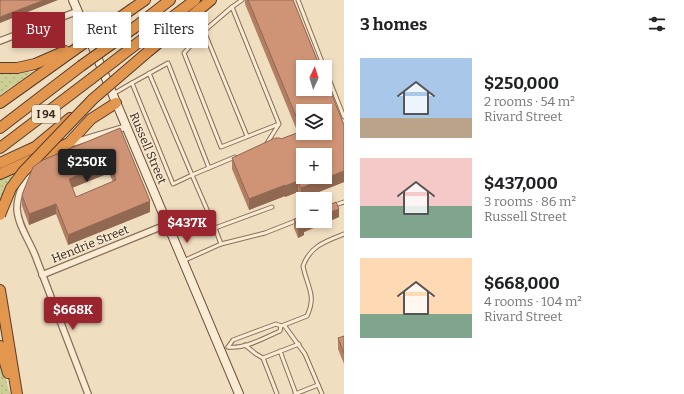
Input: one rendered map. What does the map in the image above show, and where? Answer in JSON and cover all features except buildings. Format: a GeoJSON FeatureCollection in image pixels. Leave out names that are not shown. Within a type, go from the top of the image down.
{"type":"FeatureCollection","features":[{"type":"Feature","properties":{"kind":"highway"},"geometry":{"type":"LineString","coordinates":[[0,103],[44,66],[73,51],[145,0]]}},
{"type":"Feature","properties":{"kind":"highway","name":"I 94"},"geometry":{"type":"LineString","coordinates":[[0,128],[170,0]]}},
{"type":"Feature","properties":{"kind":"highway","name":"I 94"},"geometry":{"type":"LineString","coordinates":[[0,148],[195,0]]}},
{"type":"Feature","properties":{"kind":"highway"},"geometry":{"type":"LineString","coordinates":[[0,163],[14,158],[35,146],[211,0]]}},
{"type":"Feature","properties":{"kind":"highway"},"geometry":{"type":"LineString","coordinates":[[0,68],[44,66]]}},
{"type":"Feature","properties":{"kind":"highway"},"geometry":{"type":"LineString","coordinates":[[0,216],[11,188],[17,180],[93,98]]}},
{"type":"Feature","properties":{"kind":"highway"},"geometry":{"type":"LineString","coordinates":[[0,174],[69,144],[91,119],[114,98]]}},
{"type":"Feature","properties":{"kind":"highway"},"geometry":{"type":"LineString","coordinates":[[0,290],[16,394]]}},
{"type":"Feature","properties":{"kind":"highway"},"geometry":{"type":"LineString","coordinates":[[0,346],[11,385],[16,394]]}},
{"type":"Feature","properties":{"kind":"street","name":"Russell Street"},"geometry":{"type":"LineString","coordinates":[[73,0],[183,261],[224,348],[239,394]]}},
{"type":"Feature","properties":{"kind":"street"},"geometry":{"type":"LineString","coordinates":[[0,42],[78,11]]}},
{"type":"Feature","properties":{"kind":"street"},"geometry":{"type":"LineString","coordinates":[[58,156],[69,144],[126,127]]}},
{"type":"Feature","properties":{"kind":"street"},"geometry":{"type":"LineString","coordinates":[[43,166],[32,172],[25,180],[17,209],[20,221],[88,394]]}},
{"type":"Feature","properties":{"kind":"street","name":"Hendrie Street"},"geometry":{"type":"LineString","coordinates":[[42,275],[168,224]]}},
{"type":"Feature","properties":{"kind":"lane"},"geometry":{"type":"LineString","coordinates":[[208,28],[242,0]]}},
{"type":"Feature","properties":{"kind":"lane"},"geometry":{"type":"LineString","coordinates":[[298,0],[322,60]]}},
{"type":"Feature","properties":{"kind":"lane"},"geometry":{"type":"LineString","coordinates":[[232,7],[280,124]]}},
{"type":"Feature","properties":{"kind":"lane"},"geometry":{"type":"LineString","coordinates":[[208,41],[247,136]]}},
{"type":"Feature","properties":{"kind":"lane"},"geometry":{"type":"LineString","coordinates":[[189,48],[184,53],[221,147],[280,124]]}},
{"type":"Feature","properties":{"kind":"lane"},"geometry":{"type":"LineString","coordinates":[[114,98],[132,83],[168,63],[209,168]]}},
{"type":"Feature","properties":{"kind":"lane"},"geometry":{"type":"LineString","coordinates":[[149,73],[221,244]]}},
{"type":"Feature","properties":{"kind":"lane"},"geometry":{"type":"LineString","coordinates":[[132,83],[173,184],[242,154]]}},
{"type":"Feature","properties":{"kind":"lane"},"geometry":{"type":"LineString","coordinates":[[332,86],[344,117]]}},
{"type":"Feature","properties":{"kind":"lane"},"geometry":{"type":"LineString","coordinates":[[262,145],[269,142],[280,124]]}},
{"type":"Feature","properties":{"kind":"lane"},"geometry":{"type":"LineString","coordinates":[[332,207],[344,202]]}},
{"type":"Feature","properties":{"kind":"lane"},"geometry":{"type":"LineString","coordinates":[[215,228],[272,207]]}},
{"type":"Feature","properties":{"kind":"lane"},"geometry":{"type":"LineString","coordinates":[[183,261],[221,244],[265,233],[296,221]]}},
{"type":"Feature","properties":{"kind":"lane"},"geometry":{"type":"LineString","coordinates":[[224,348],[237,348],[246,345],[280,331],[282,326],[307,316],[311,307],[313,294],[303,266],[308,256],[320,244],[344,234]]}},
{"type":"Feature","properties":{"kind":"lane"},"geometry":{"type":"LineString","coordinates":[[224,348],[233,340],[276,324],[282,326],[299,344],[305,354],[322,394]]}},
{"type":"Feature","properties":{"kind":"lane"},"geometry":{"type":"LineString","coordinates":[[263,358],[299,344]]}},
{"type":"Feature","properties":{"kind":"lane"},"geometry":{"type":"LineString","coordinates":[[246,345],[263,358],[277,394]]}},
{"type":"Feature","properties":{"kind":"lane"},"geometry":{"type":"LineString","coordinates":[[280,351],[296,394],[318,384]]}},
{"type":"Feature","properties":{"kind":"green space"},"geometry":{"type":"Polygon","coordinates":[[[33,72],[0,95],[0,73],[33,72]]]}},
{"type":"Feature","properties":{"kind":"green space"},"geometry":{"type":"Polygon","coordinates":[[[25,167],[0,204],[0,179],[25,167]]]}},
{"type":"Feature","properties":{"kind":"green space"},"geometry":{"type":"Polygon","coordinates":[[[0,358],[10,394],[0,394],[0,358]]]}}]}
